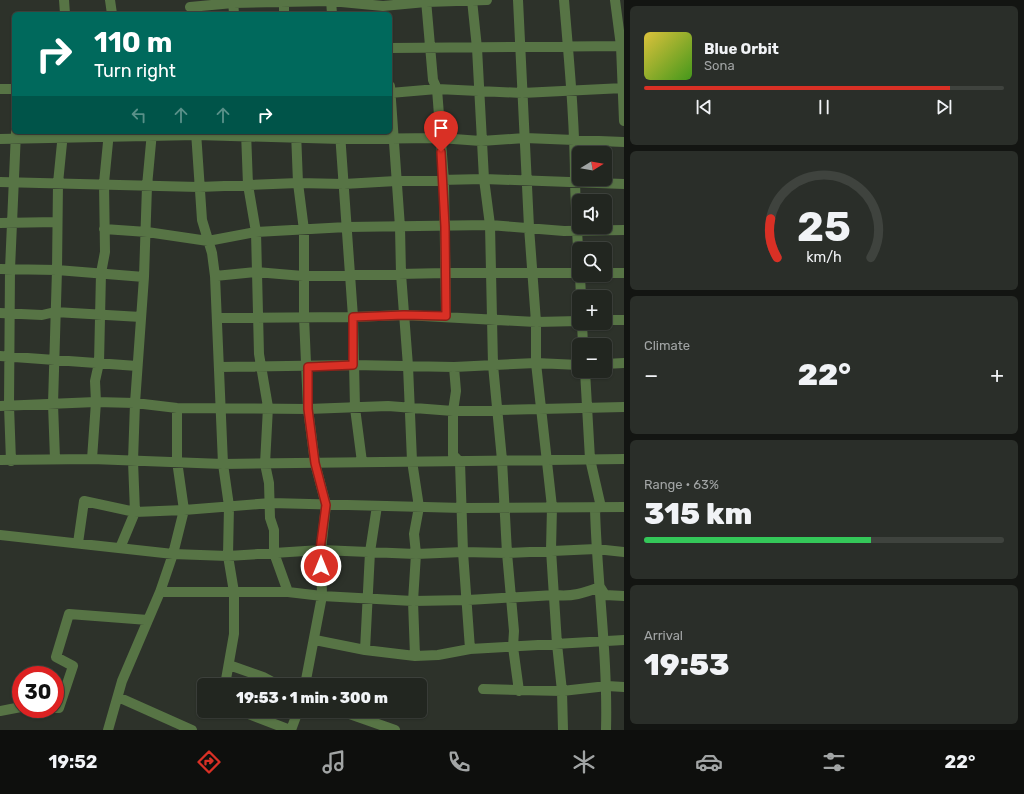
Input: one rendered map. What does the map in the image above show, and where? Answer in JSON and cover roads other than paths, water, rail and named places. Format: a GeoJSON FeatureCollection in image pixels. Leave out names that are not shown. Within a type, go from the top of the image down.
{"type":"FeatureCollection","features":[{"type":"Feature","properties":{"kind":"street"},"geometry":{"type":"LineString","coordinates":[[64,0],[65,12]]}},
{"type":"Feature","properties":{"kind":"street"},"geometry":{"type":"LineString","coordinates":[[110,0],[112,12]]}},
{"type":"Feature","properties":{"kind":"street"},"geometry":{"type":"LineString","coordinates":[[472,0],[477,48],[478,92],[484,179],[490,225],[493,365],[498,409],[507,553],[512,597],[514,630],[513,646],[519,691]]}},
{"type":"Feature","properties":{"kind":"street"},"geometry":{"type":"LineString","coordinates":[[190,7],[233,1],[331,1],[383,7],[426,1],[487,0]]}},
{"type":"Feature","properties":{"kind":"street"},"geometry":{"type":"LineString","coordinates":[[518,0],[524,138],[536,322],[536,363],[552,507],[551,550],[557,644],[562,691],[563,730]]}},
{"type":"Feature","properties":{"kind":"street"},"geometry":{"type":"LineString","coordinates":[[564,0],[573,146]]}},
{"type":"Feature","properties":{"kind":"street"},"geometry":{"type":"LineString","coordinates":[[615,0],[623,46],[624,121]]}},
{"type":"Feature","properties":{"kind":"street"},"geometry":{"type":"LineString","coordinates":[[233,1],[234,12]]}},
{"type":"Feature","properties":{"kind":"street"},"geometry":{"type":"LineString","coordinates":[[331,1],[332,12]]}},
{"type":"Feature","properties":{"kind":"street"},"geometry":{"type":"LineString","coordinates":[[426,1],[432,80],[437,90],[444,181],[446,316]]}},
{"type":"Feature","properties":{"kind":"street"},"geometry":{"type":"LineString","coordinates":[[392,48],[623,46]]}},
{"type":"Feature","properties":{"kind":"street"},"geometry":{"type":"LineString","coordinates":[[392,91],[437,90],[522,93],[623,88]]}},
{"type":"Feature","properties":{"kind":"street"},"geometry":{"type":"LineString","coordinates":[[0,89],[12,89]]}},
{"type":"Feature","properties":{"kind":"street"},"geometry":{"type":"LineString","coordinates":[[392,122],[400,226],[401,274],[408,366],[412,461],[419,507],[414,534],[416,554],[413,601],[415,656]]}},
{"type":"Feature","properties":{"kind":"street"},"geometry":{"type":"LineString","coordinates":[[120,548],[135,512],[133,461],[135,403],[147,232],[147,186],[152,134]]}},
{"type":"Feature","properties":{"kind":"street"},"geometry":{"type":"LineString","coordinates":[[196,134],[202,220],[212,253],[215,276],[218,318],[223,464],[229,506],[228,556],[234,592],[234,634],[226,678]]}},
{"type":"Feature","properties":{"kind":"street"},"geometry":{"type":"LineString","coordinates":[[246,134],[248,185],[256,232],[256,272],[261,367],[268,407],[265,464],[271,503],[270,518],[274,530],[274,553],[288,592]]}},
{"type":"Feature","properties":{"kind":"street"},"geometry":{"type":"LineString","coordinates":[[0,139],[16,136],[63,135],[296,134],[393,138],[440,138],[481,141],[524,138],[624,142]]}},
{"type":"Feature","properties":{"kind":"street"},"geometry":{"type":"LineString","coordinates":[[296,134],[298,183],[304,230],[303,276],[308,367],[308,409],[315,463],[326,505],[320,550],[322,596],[307,678]]}},
{"type":"Feature","properties":{"kind":"street"},"geometry":{"type":"LineString","coordinates":[[55,459],[53,404],[57,222],[58,183],[63,135]]}},
{"type":"Feature","properties":{"kind":"street"},"geometry":{"type":"LineString","coordinates":[[92,459],[96,402],[95,381],[99,363],[101,273],[105,252],[104,183],[108,135]]}},
{"type":"Feature","properties":{"kind":"street"},"geometry":{"type":"LineString","coordinates":[[340,135],[353,317],[355,408],[362,462]]}},
{"type":"Feature","properties":{"kind":"street"},"geometry":{"type":"LineString","coordinates":[[11,461],[4,406],[5,269],[12,223],[16,136]]}},
{"type":"Feature","properties":{"kind":"street"},"geometry":{"type":"LineString","coordinates":[[0,182],[104,183],[199,187],[298,183],[344,184],[484,179],[572,183]]}},
{"type":"Feature","properties":{"kind":"street"},"geometry":{"type":"LineString","coordinates":[[612,184],[624,184]]}},
{"type":"Feature","properties":{"kind":"street"},"geometry":{"type":"LineString","coordinates":[[0,223],[57,222]]}},
{"type":"Feature","properties":{"kind":"street"},"geometry":{"type":"LineString","coordinates":[[104,229],[147,232],[208,241],[256,232],[347,227],[445,227],[490,225],[572,231]]}},
{"type":"Feature","properties":{"kind":"street"},"geometry":{"type":"LineString","coordinates":[[612,230],[624,230]]}},
{"type":"Feature","properties":{"kind":"street"},"geometry":{"type":"LineString","coordinates":[[5,269],[57,270],[144,277]]}},
{"type":"Feature","properties":{"kind":"street"},"geometry":{"type":"LineString","coordinates":[[215,276],[256,272],[303,276],[446,273],[572,274]]}},
{"type":"Feature","properties":{"kind":"street"},"geometry":{"type":"LineString","coordinates":[[612,273],[624,273]]}},
{"type":"Feature","properties":{"kind":"street"},"geometry":{"type":"LineString","coordinates":[[5,314],[42,315],[56,312],[141,317]]}},
{"type":"Feature","properties":{"kind":"street"},"geometry":{"type":"LineString","coordinates":[[218,318],[404,315],[446,316],[536,322],[572,321]]}},
{"type":"Feature","properties":{"kind":"street"},"geometry":{"type":"LineString","coordinates":[[612,320],[624,320]]}},
{"type":"Feature","properties":{"kind":"street"},"geometry":{"type":"LineString","coordinates":[[4,356],[138,366]]}},
{"type":"Feature","properties":{"kind":"street"},"geometry":{"type":"LineString","coordinates":[[219,367],[308,367],[353,365],[454,367],[536,363],[572,365]]}},
{"type":"Feature","properties":{"kind":"street"},"geometry":{"type":"LineString","coordinates":[[612,364],[624,363]]}},
{"type":"Feature","properties":{"kind":"street"},"geometry":{"type":"LineString","coordinates":[[454,367],[456,391],[453,411],[453,455],[460,462],[463,508],[463,552],[468,600],[470,648]]}},
{"type":"Feature","properties":{"kind":"street"},"geometry":{"type":"LineString","coordinates":[[585,378],[590,459],[601,507]]}},
{"type":"Feature","properties":{"kind":"street"},"geometry":{"type":"LineString","coordinates":[[4,406],[96,402],[135,403],[177,408],[268,407],[308,409],[388,406],[410,409],[453,411],[498,409],[541,410],[624,408]]}},
{"type":"Feature","properties":{"kind":"street"},"geometry":{"type":"LineString","coordinates":[[108,730],[122,681],[160,592],[173,554],[184,510],[177,462],[177,408]]}},
{"type":"Feature","properties":{"kind":"street"},"geometry":{"type":"LineString","coordinates":[[0,460],[92,459],[223,464],[265,464],[624,459]]}},
{"type":"Feature","properties":{"kind":"street"},"geometry":{"type":"LineString","coordinates":[[78,544],[84,501],[135,512],[184,510],[271,503],[463,508],[624,507]]}},
{"type":"Feature","properties":{"kind":"street"},"geometry":{"type":"LineString","coordinates":[[365,650],[366,599],[370,552],[377,506]]}},
{"type":"Feature","properties":{"kind":"street"},"geometry":{"type":"LineString","coordinates":[[601,507],[595,509],[596,549],[608,686],[606,730]]}},
{"type":"Feature","properties":{"kind":"street"},"geometry":{"type":"LineString","coordinates":[[0,535],[173,554],[228,556],[320,550],[416,554],[463,552],[507,553],[596,549],[624,552]]}},
{"type":"Feature","properties":{"kind":"street"},"geometry":{"type":"LineString","coordinates":[[160,592],[288,592],[322,596],[413,601],[578,595],[600,587]]}},
{"type":"Feature","properties":{"kind":"street"},"geometry":{"type":"LineString","coordinates":[[600,587],[605,595],[624,596]]}},
{"type":"Feature","properties":{"kind":"street"},"geometry":{"type":"LineString","coordinates":[[64,693],[73,666],[56,657],[69,614],[148,620]]}},
{"type":"Feature","properties":{"kind":"street"},"geometry":{"type":"LineString","coordinates":[[315,640],[365,650],[415,656],[438,655],[470,648],[624,640]]}},
{"type":"Feature","properties":{"kind":"street"},"geometry":{"type":"LineString","coordinates":[[229,665],[265,678]]}},
{"type":"Feature","properties":{"kind":"street"},"geometry":{"type":"LineString","coordinates":[[483,689],[562,691],[608,686],[624,686]]}},
{"type":"Feature","properties":{"kind":"street"},"geometry":{"type":"LineString","coordinates":[[118,698],[192,730]]}},
{"type":"Feature","properties":{"kind":"street"},"geometry":{"type":"LineString","coordinates":[[0,711],[12,709]]}},
{"type":"Feature","properties":{"kind":"street"},"geometry":{"type":"LineString","coordinates":[[259,718],[290,730],[295,718]]}},
{"type":"Feature","properties":{"kind":"street"},"geometry":{"type":"LineString","coordinates":[[360,718],[394,730]]}}]}
